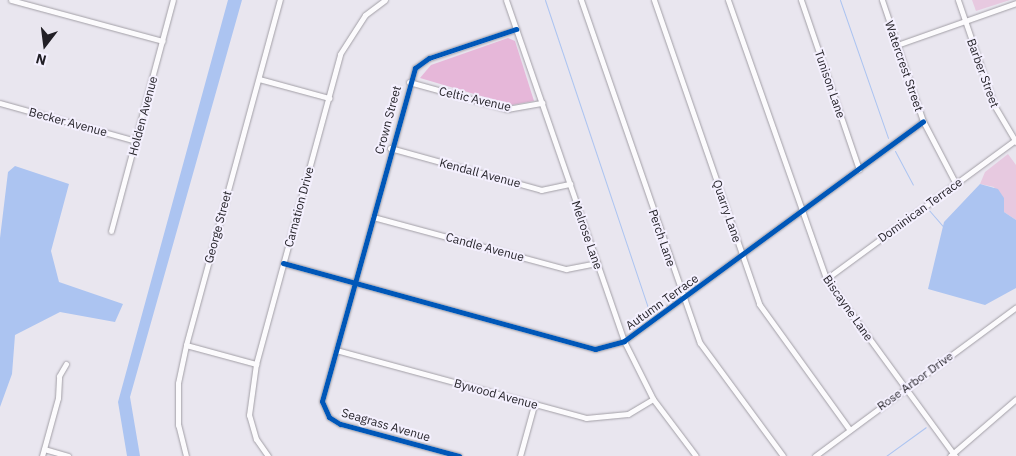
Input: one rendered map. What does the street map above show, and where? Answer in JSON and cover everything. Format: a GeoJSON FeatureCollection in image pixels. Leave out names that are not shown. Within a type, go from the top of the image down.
{"type":"FeatureCollection","features":[{"type":"Feature","properties":{"kind":"street"},"geometry":{"type":"LineString","coordinates":[[11,0],[163,41]]}},
{"type":"Feature","properties":{"kind":"street","name":"Holden Avenue"},"geometry":{"type":"LineString","coordinates":[[111,231],[173,0]]}},
{"type":"Feature","properties":{"kind":"street","name":"George Street"},"geometry":{"type":"LineString","coordinates":[[186,456],[178,425],[178,383],[186,345],[280,0]]}},
{"type":"Feature","properties":{"kind":"street","name":"Carnation Drive"},"geometry":{"type":"LineString","coordinates":[[268,456],[256,439],[248,415],[256,364],[329,98],[350,34],[385,0]]}},
{"type":"Feature","properties":{"kind":"street","name":"Melrose Lane"},"geometry":{"type":"LineString","coordinates":[[506,0],[624,341],[653,399],[694,455]]}},
{"type":"Feature","properties":{"kind":"street","name":"Perch Lane"},"geometry":{"type":"LineString","coordinates":[[581,0],[683,299],[700,343],[782,456]]}},
{"type":"Feature","properties":{"kind":"street","name":"Quarry Lane"},"geometry":{"type":"LineString","coordinates":[[654,0],[742,255],[767,318],[850,430]]}},
{"type":"Feature","properties":{"kind":"street","name":"Biscayne Lane"},"geometry":{"type":"LineString","coordinates":[[728,0],[826,280],[953,455]]}},
{"type":"Feature","properties":{"kind":"street","name":"Tunison Lane"},"geometry":{"type":"LineString","coordinates":[[801,0],[859,169]]}},
{"type":"Feature","properties":{"kind":"street","name":"Watercrest Street"},"geometry":{"type":"LineString","coordinates":[[882,0],[923,121],[956,184]]}},
{"type":"Feature","properties":{"kind":"street","name":"Barber Street"},"geometry":{"type":"LineString","coordinates":[[958,0],[994,105],[1015,141]]}},
{"type":"Feature","properties":{"kind":"street"},"geometry":{"type":"LineString","coordinates":[[897,45],[1016,3]]}},
{"type":"Feature","properties":{"kind":"street","name":"Crown Street"},"geometry":{"type":"LineString","coordinates":[[354,283],[390,148],[409,82],[415,68],[429,58],[516,29]]}},
{"type":"Feature","properties":{"kind":"street"},"geometry":{"type":"LineString","coordinates":[[259,79],[329,98]]}},
{"type":"Feature","properties":{"kind":"street","name":"Celtic Avenue"},"geometry":{"type":"LineString","coordinates":[[409,82],[506,109],[542,103]]}},
{"type":"Feature","properties":{"kind":"street","name":"Becker Avenue"},"geometry":{"type":"LineString","coordinates":[[0,103],[136,141]]}},
{"type":"Feature","properties":{"kind":"street","name":"Autumn Terrace"},"geometry":{"type":"LineString","coordinates":[[283,263],[594,349],[624,341],[801,213],[923,121]]}},
{"type":"Feature","properties":{"kind":"street","name":"Dominican Terrace"},"geometry":{"type":"LineString","coordinates":[[826,280],[1015,141]]}},
{"type":"Feature","properties":{"kind":"street","name":"Kendall Avenue"},"geometry":{"type":"LineString","coordinates":[[390,148],[541,190],[570,184]]}},
{"type":"Feature","properties":{"kind":"street","name":"Candle Avenue"},"geometry":{"type":"LineString","coordinates":[[372,217],[566,269],[597,263]]}},
{"type":"Feature","properties":{"kind":"street","name":"Seagrass Avenue"},"geometry":{"type":"LineString","coordinates":[[354,283],[322,401],[329,417],[459,456]]}},
{"type":"Feature","properties":{"kind":"street","name":"Rose Arbor Drive"},"geometry":{"type":"LineString","coordinates":[[815,456],[1016,307]]}},
{"type":"Feature","properties":{"kind":"street"},"geometry":{"type":"LineString","coordinates":[[186,345],[256,364]]}},
{"type":"Feature","properties":{"kind":"street","name":"Bywood Avenue"},"geometry":{"type":"LineString","coordinates":[[336,350],[534,405],[607,419],[628,414],[653,399]]}},
{"type":"Feature","properties":{"kind":"street"},"geometry":{"type":"LineString","coordinates":[[42,456],[58,398],[59,376],[66,364]]}},
{"type":"Feature","properties":{"kind":"street"},"geometry":{"type":"LineString","coordinates":[[953,455],[1016,399]]}},
{"type":"Feature","properties":{"kind":"street"},"geometry":{"type":"LineString","coordinates":[[520,456],[534,405]]}},
{"type":"Feature","properties":{"kind":"street"},"geometry":{"type":"LineString","coordinates":[[44,449],[68,456]]}},
{"type":"Feature","properties":{"kind":"shaded area"},"geometry":{"type":"Polygon","coordinates":[[[972,0],[1010,0],[976,11],[972,0]]]}},
{"type":"Feature","properties":{"kind":"shaded area"},"geometry":{"type":"Polygon","coordinates":[[[508,38],[515,41],[534,101],[512,105],[420,78],[431,65],[508,38]]]}},
{"type":"Feature","properties":{"kind":"shaded area"},"geometry":{"type":"Polygon","coordinates":[[[1008,154],[1016,165],[1016,220],[1004,212],[994,187],[980,184],[985,172],[1008,154]]]}},
{"type":"Feature","properties":{"kind":"water"},"geometry":{"type":"Polygon","coordinates":[[[228,0],[242,0],[130,397],[140,456],[127,456],[118,402],[228,0]]]}},
{"type":"Feature","properties":{"kind":"water"},"geometry":{"type":"Polygon","coordinates":[[[15,166],[69,184],[51,251],[59,282],[123,304],[115,322],[60,312],[15,335],[12,374],[0,407],[0,238],[8,172],[15,166]]]}},
{"type":"Feature","properties":{"kind":"water"},"geometry":{"type":"Polygon","coordinates":[[[980,184],[998,189],[1004,198],[1004,212],[1016,220],[1016,288],[985,305],[928,289],[944,222],[980,184]]]}},
{"type":"Feature","properties":{"kind":"waterway"},"geometry":{"type":"LineString","coordinates":[[545,0],[650,313]]}},
{"type":"Feature","properties":{"kind":"waterway"},"geometry":{"type":"LineString","coordinates":[[840,0],[888,138]]}},
{"type":"Feature","properties":{"kind":"waterway"},"geometry":{"type":"LineString","coordinates":[[895,151],[913,185]]}},
{"type":"Feature","properties":{"kind":"waterway"},"geometry":{"type":"LineString","coordinates":[[928,209],[943,226]]}},
{"type":"Feature","properties":{"kind":"waterway"},"geometry":{"type":"LineString","coordinates":[[886,456],[926,427]]}},
{"type":"Feature","properties":{"kind":"cycle path"},"geometry":{"type":"LineString","coordinates":[[459,456],[340,424],[329,417],[322,401],[415,68],[429,58],[516,29]]}},
{"type":"Feature","properties":{"kind":"cycle path"},"geometry":{"type":"LineString","coordinates":[[283,263],[595,349],[624,341],[923,121]]}}]}
